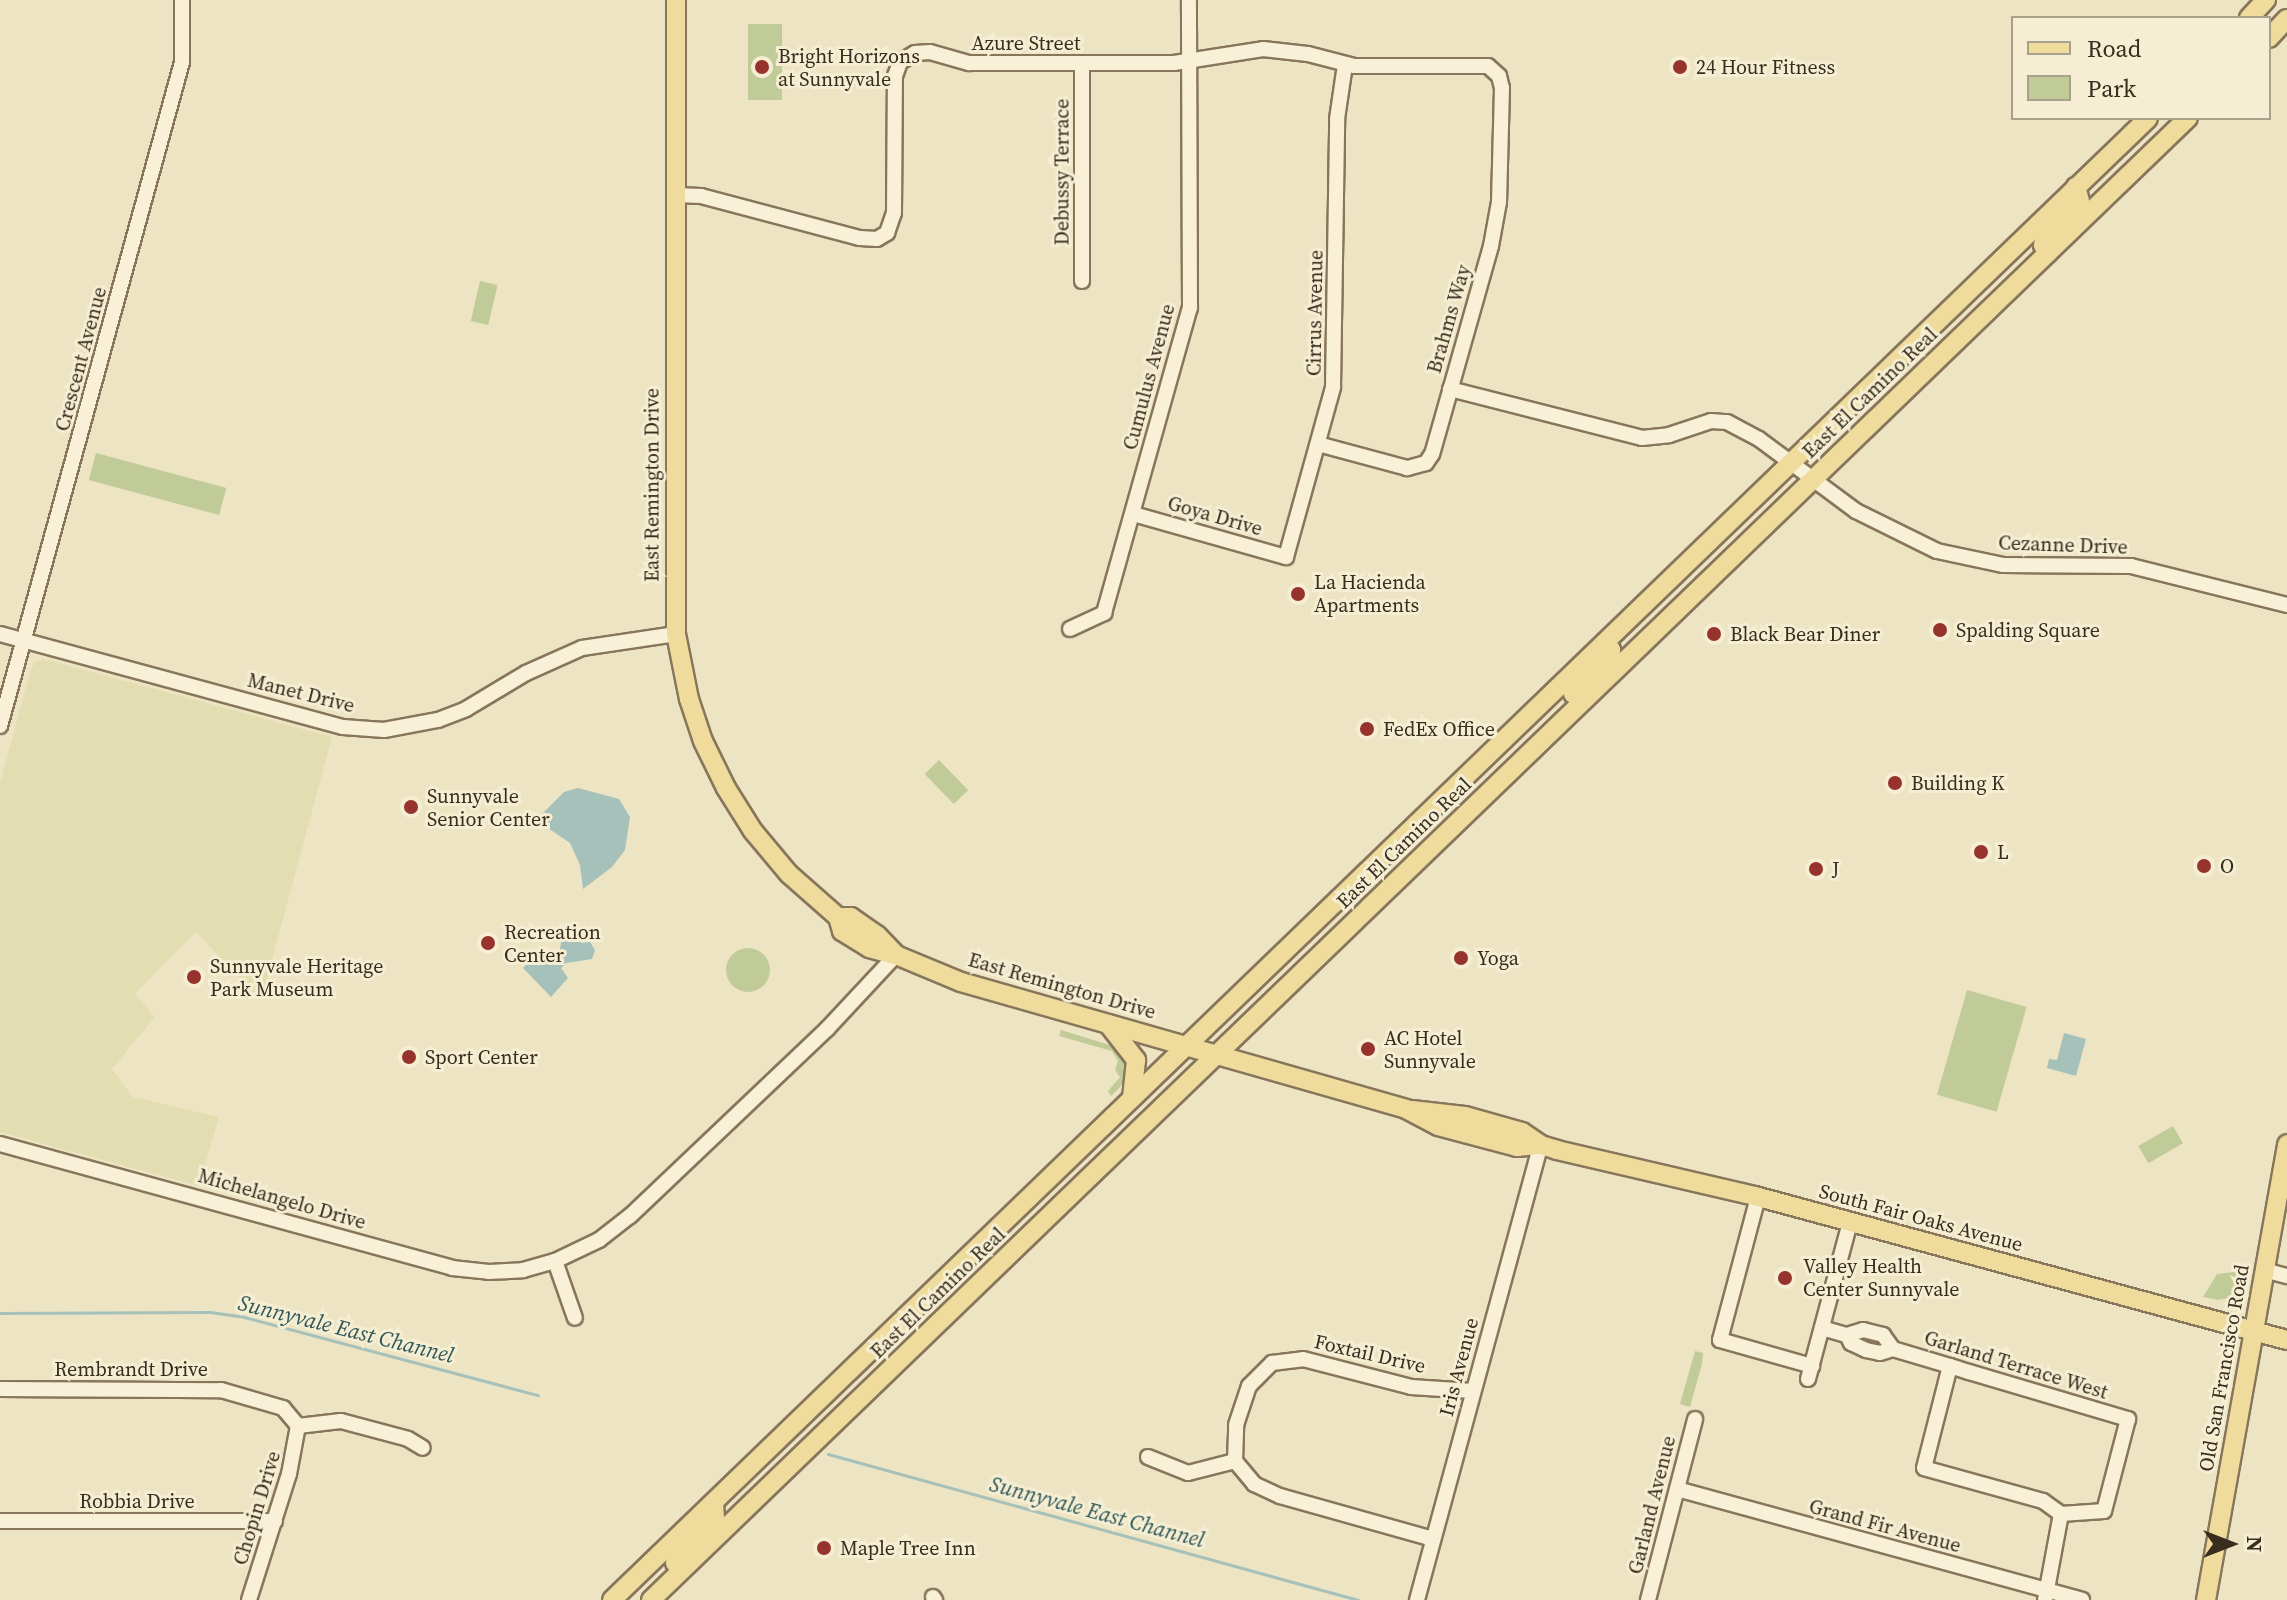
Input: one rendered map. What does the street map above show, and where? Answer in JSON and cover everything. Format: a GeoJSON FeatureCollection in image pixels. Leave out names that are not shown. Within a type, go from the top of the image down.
{"type":"FeatureCollection","features":[{"type":"Feature","properties":{"kind":"main road","name":"East Remington Drive"},"geometry":{"type":"LineString","coordinates":[[676,0],[676,634],[695,718],[726,788],[771,853],[838,917],[851,917],[877,935],[896,955],[961,982],[1218,1055]]}},
{"type":"Feature","properties":{"kind":"main road"},"geometry":{"type":"LineString","coordinates":[[2251,16],[2266,0]]}},
{"type":"Feature","properties":{"kind":"main road"},"geometry":{"type":"LineString","coordinates":[[2271,36],[2287,19]]}},
{"type":"Feature","properties":{"kind":"main road","name":"East El Camino Real"},"geometry":{"type":"LineString","coordinates":[[612,1600],[2146,120]]}},
{"type":"Feature","properties":{"kind":"main road","name":"East El Camino Real"},"geometry":{"type":"LineString","coordinates":[[654,1596],[2186,120]]}},
{"type":"Feature","properties":{"kind":"main road"},"geometry":{"type":"LineString","coordinates":[[2048,253],[2043,245],[2045,236],[2080,201],[2076,187]]}},
{"type":"Feature","properties":{"kind":"main road"},"geometry":{"type":"LineString","coordinates":[[1952,344],[1953,328],[2005,277],[2002,260]]}},
{"type":"Feature","properties":{"kind":"main road"},"geometry":{"type":"LineString","coordinates":[[1570,715],[1568,700],[1607,660],[1611,650],[1606,641]]}},
{"type":"Feature","properties":{"kind":"main road"},"geometry":{"type":"LineString","coordinates":[[1492,789],[1486,781],[1487,773],[1526,735],[1535,710]]}},
{"type":"Feature","properties":{"kind":"main road"},"geometry":{"type":"LineString","coordinates":[[1108,1024],[1136,1060],[1132,1098]]}},
{"type":"Feature","properties":{"kind":"main road","name":"South Fair Oaks Avenue"},"geometry":{"type":"LineString","coordinates":[[1218,1055],[1406,1109],[1438,1126],[1517,1147],[1541,1145],[1636,1171],[1758,1197],[2287,1340]]}},
{"type":"Feature","properties":{"kind":"main road","name":"Old San Francisco Road"},"geometry":{"type":"LineString","coordinates":[[2206,1600],[2287,1144]]}},
{"type":"Feature","properties":{"kind":"main road"},"geometry":{"type":"LineString","coordinates":[[747,1509],[743,1499],[761,1459]]}},
{"type":"Feature","properties":{"kind":"main road"},"geometry":{"type":"LineString","coordinates":[[654,1596],[676,1561],[715,1520],[714,1503]]}},
{"type":"Feature","properties":{"kind":"street","name":"Crescent Avenue"},"geometry":{"type":"LineString","coordinates":[[0,726],[182,62],[182,0]]}},
{"type":"Feature","properties":{"kind":"street","name":"Cumulus Avenue"},"geometry":{"type":"LineString","coordinates":[[1070,629],[1104,613],[1190,308],[1189,0]]}},
{"type":"Feature","properties":{"kind":"street","name":"Azure Street"},"geometry":{"type":"LineString","coordinates":[[675,195],[701,196],[860,238],[877,239],[887,233],[894,213],[895,76],[900,62],[922,52],[962,63],[1082,63],[1190,60],[1263,49],[1308,54],[1345,65],[1481,66],[1495,72]]}},
{"type":"Feature","properties":{"kind":"street","name":"Debussy Terrace"},"geometry":{"type":"LineString","coordinates":[[1082,63],[1082,281]]}},
{"type":"Feature","properties":{"kind":"street","name":"Cirrus Avenue"},"geometry":{"type":"LineString","coordinates":[[1286,557],[1333,387],[1336,358],[1337,119],[1345,65]]}},
{"type":"Feature","properties":{"kind":"street","name":"Brahms Way"},"geometry":{"type":"LineString","coordinates":[[1318,444],[1407,468],[1426,463],[1432,454],[1491,246],[1499,202],[1502,88],[1495,72]]}},
{"type":"Feature","properties":{"kind":"street","name":"Cezanne Drive"},"geometry":{"type":"LineString","coordinates":[[1450,389],[1642,438],[1669,435],[1711,421],[1727,422],[1751,433],[1864,516],[1937,551],[2003,565],[2131,566],[2287,605]]}},
{"type":"Feature","properties":{"kind":"street","name":"Goya Drive"},"geometry":{"type":"LineString","coordinates":[[1133,514],[1286,557]]}},
{"type":"Feature","properties":{"kind":"street","name":"Manet Drive"},"geometry":{"type":"LineString","coordinates":[[0,634],[343,727],[384,730],[438,720],[466,709],[526,673],[582,648],[676,634]]}},
{"type":"Feature","properties":{"kind":"street","name":"Michelangelo Drive"},"geometry":{"type":"LineString","coordinates":[[0,1144],[452,1268],[489,1272],[523,1270],[555,1261],[599,1240],[630,1216],[827,1029],[896,955]]}},
{"type":"Feature","properties":{"kind":"street","name":"Iris Avenue"},"geometry":{"type":"LineString","coordinates":[[1417,1600],[1541,1145]]}},
{"type":"Feature","properties":{"kind":"street"},"geometry":{"type":"LineString","coordinates":[[1758,1197],[1720,1340],[1810,1372],[1850,1222]]}},
{"type":"Feature","properties":{"kind":"street"},"geometry":{"type":"LineString","coordinates":[[555,1261],[575,1318]]}},
{"type":"Feature","properties":{"kind":"street"},"geometry":{"type":"LineString","coordinates":[[2264,1270],[2287,1276]]}},
{"type":"Feature","properties":{"kind":"street","name":"Garland Terrace West"},"geometry":{"type":"LineString","coordinates":[[1822,1328],[1847,1335],[1851,1343],[1866,1350],[1880,1353],[1893,1349],[2128,1419],[2104,1511],[2061,1514]]}},
{"type":"Feature","properties":{"kind":"street","name":"Foxtail Drive"},"geometry":{"type":"LineString","coordinates":[[1235,1461],[1236,1425],[1249,1386],[1272,1363],[1303,1359],[1411,1387],[1473,1391]]}},
{"type":"Feature","properties":{"kind":"street"},"geometry":{"type":"LineString","coordinates":[[1950,1366],[1924,1468],[2043,1501],[2061,1514],[2046,1596]]}},
{"type":"Feature","properties":{"kind":"street","name":"Rembrandt Drive"},"geometry":{"type":"LineString","coordinates":[[0,1389],[221,1390],[283,1408],[298,1426]]}},
{"type":"Feature","properties":{"kind":"street","name":"Garland Avenue"},"geometry":{"type":"LineString","coordinates":[[1648,1600],[1695,1419]]}},
{"type":"Feature","properties":{"kind":"street"},"geometry":{"type":"LineString","coordinates":[[298,1426],[341,1421],[408,1439],[423,1448]]}},
{"type":"Feature","properties":{"kind":"street","name":"Chopin Drive"},"geometry":{"type":"LineString","coordinates":[[249,1600],[298,1441],[298,1426]]}},
{"type":"Feature","properties":{"kind":"street"},"geometry":{"type":"LineString","coordinates":[[1148,1457],[1188,1473],[1235,1461],[1254,1484],[1280,1496],[1433,1539]]}},
{"type":"Feature","properties":{"kind":"street","name":"Grand Fir Avenue"},"geometry":{"type":"LineString","coordinates":[[1677,1489],[2046,1596],[2082,1600]]}},
{"type":"Feature","properties":{"kind":"street","name":"Robbia Drive"},"geometry":{"type":"LineString","coordinates":[[0,1521],[275,1521]]}},
{"type":"Feature","properties":{"kind":"shaded area"},"geometry":{"type":"Polygon","coordinates":[[[44,659],[332,737],[261,1001],[196,932],[135,994],[155,1017],[112,1069],[133,1097],[219,1117],[199,1186],[0,1132],[0,783],[31,669],[35,662],[44,659]]]}},
{"type":"Feature","properties":{"kind":"green space"},"geometry":{"type":"Polygon","coordinates":[[[748,24],[782,24],[782,100],[748,100],[748,24]]]}},
{"type":"Feature","properties":{"kind":"green space"},"geometry":{"type":"Polygon","coordinates":[[[480,281],[498,285],[488,325],[471,321],[480,281]]]}},
{"type":"Feature","properties":{"kind":"green space"},"geometry":{"type":"Polygon","coordinates":[[[96,453],[226,488],[219,515],[89,480],[96,453]]]}},
{"type":"Feature","properties":{"kind":"green space"},"geometry":{"type":"Polygon","coordinates":[[[939,760],[968,790],[954,804],[925,774],[939,760]]]}},
{"type":"Feature","properties":{"kind":"green space"},"geometry":{"type":"Polygon","coordinates":[[[748,948],[763,955],[770,970],[763,985],[748,992],[733,985],[726,970],[733,955],[748,948]]]}},
{"type":"Feature","properties":{"kind":"green space"},"geometry":{"type":"Polygon","coordinates":[[[1967,990],[2027,1007],[1997,1112],[1937,1095],[1967,990]]]}},
{"type":"Feature","properties":{"kind":"green space"},"geometry":{"type":"Polygon","coordinates":[[[1061,1030],[1116,1047],[1128,1062],[1125,1082],[1111,1096],[1108,1091],[1120,1077],[1115,1070],[1118,1061],[1112,1051],[1059,1036],[1061,1030]]]}},
{"type":"Feature","properties":{"kind":"green space"},"geometry":{"type":"Polygon","coordinates":[[[2173,1126],[2183,1143],[2148,1163],[2138,1146],[2173,1126]]]}},
{"type":"Feature","properties":{"kind":"green space"},"geometry":{"type":"Polygon","coordinates":[[[2243,1271],[2239,1288],[2228,1298],[2203,1297],[2217,1274],[2243,1271]]]}},
{"type":"Feature","properties":{"kind":"green space"},"geometry":{"type":"Polygon","coordinates":[[[1695,1351],[1703,1353],[1690,1407],[1680,1404],[1695,1351]]]}},
{"type":"Feature","properties":{"kind":"water"},"geometry":{"type":"Polygon","coordinates":[[[578,788],[619,799],[630,817],[625,850],[612,867],[583,889],[580,865],[570,843],[536,820],[564,792],[578,788]]]}},
{"type":"Feature","properties":{"kind":"water"},"geometry":{"type":"Polygon","coordinates":[[[575,925],[581,933],[581,943],[590,942],[595,950],[592,959],[566,963],[561,968],[568,978],[551,997],[523,968],[542,948],[554,959],[559,954],[564,927],[575,925]]]}},
{"type":"Feature","properties":{"kind":"water"},"geometry":{"type":"Polygon","coordinates":[[[2064,1033],[2086,1039],[2076,1076],[2047,1068],[2049,1059],[2057,1060],[2064,1033]]]}},
{"type":"Feature","properties":{"kind":"waterway","name":"Sunnyvale East Channel"},"geometry":{"type":"LineString","coordinates":[[0,1313],[210,1312],[244,1317],[538,1395]]}},
{"type":"Feature","properties":{"kind":"waterway","name":"Sunnyvale East Channel"},"geometry":{"type":"LineString","coordinates":[[828,1454],[1358,1600]]}},
{"type":"Feature","properties":{"kind":"place","name":"Bright Horizons at Sunnyvale"},"geometry":{"type":"Point","coordinates":[762,67]}},
{"type":"Feature","properties":{"kind":"place","name":"24 Hour Fitness"},"geometry":{"type":"Point","coordinates":[1680,67]}},
{"type":"Feature","properties":{"kind":"place","name":"La Hacienda Apartments"},"geometry":{"type":"Point","coordinates":[1298,594]}},
{"type":"Feature","properties":{"kind":"place","name":"Spalding Square"},"geometry":{"type":"Point","coordinates":[1940,630]}},
{"type":"Feature","properties":{"kind":"place","name":"Black Bear Diner"},"geometry":{"type":"Point","coordinates":[1714,634]}},
{"type":"Feature","properties":{"kind":"place","name":"FedEx Office"},"geometry":{"type":"Point","coordinates":[1367,729]}},
{"type":"Feature","properties":{"kind":"place","name":"Building K"},"geometry":{"type":"Point","coordinates":[1895,783]}},
{"type":"Feature","properties":{"kind":"place","name":"Sunnyvale Senior Center"},"geometry":{"type":"Point","coordinates":[411,807]}},
{"type":"Feature","properties":{"kind":"place","name":"L"},"geometry":{"type":"Point","coordinates":[1981,852]}},
{"type":"Feature","properties":{"kind":"place","name":"O"},"geometry":{"type":"Point","coordinates":[2204,866]}},
{"type":"Feature","properties":{"kind":"place","name":"J"},"geometry":{"type":"Point","coordinates":[1816,869]}},
{"type":"Feature","properties":{"kind":"place","name":"Recreation Center"},"geometry":{"type":"Point","coordinates":[488,943]}},
{"type":"Feature","properties":{"kind":"place","name":"Yoga"},"geometry":{"type":"Point","coordinates":[1461,958]}},
{"type":"Feature","properties":{"kind":"place","name":"Sunnyvale Heritage Park Museum"},"geometry":{"type":"Point","coordinates":[194,977]}},
{"type":"Feature","properties":{"kind":"place","name":"AC Hotel Sunnyvale"},"geometry":{"type":"Point","coordinates":[1368,1049]}},
{"type":"Feature","properties":{"kind":"place","name":"Sport Center"},"geometry":{"type":"Point","coordinates":[409,1057]}},
{"type":"Feature","properties":{"kind":"place","name":"Valley Health Center Sunnyvale"},"geometry":{"type":"Point","coordinates":[1785,1278]}},
{"type":"Feature","properties":{"kind":"place","name":"Maple Tree Inn"},"geometry":{"type":"Point","coordinates":[824,1548]}}]}
